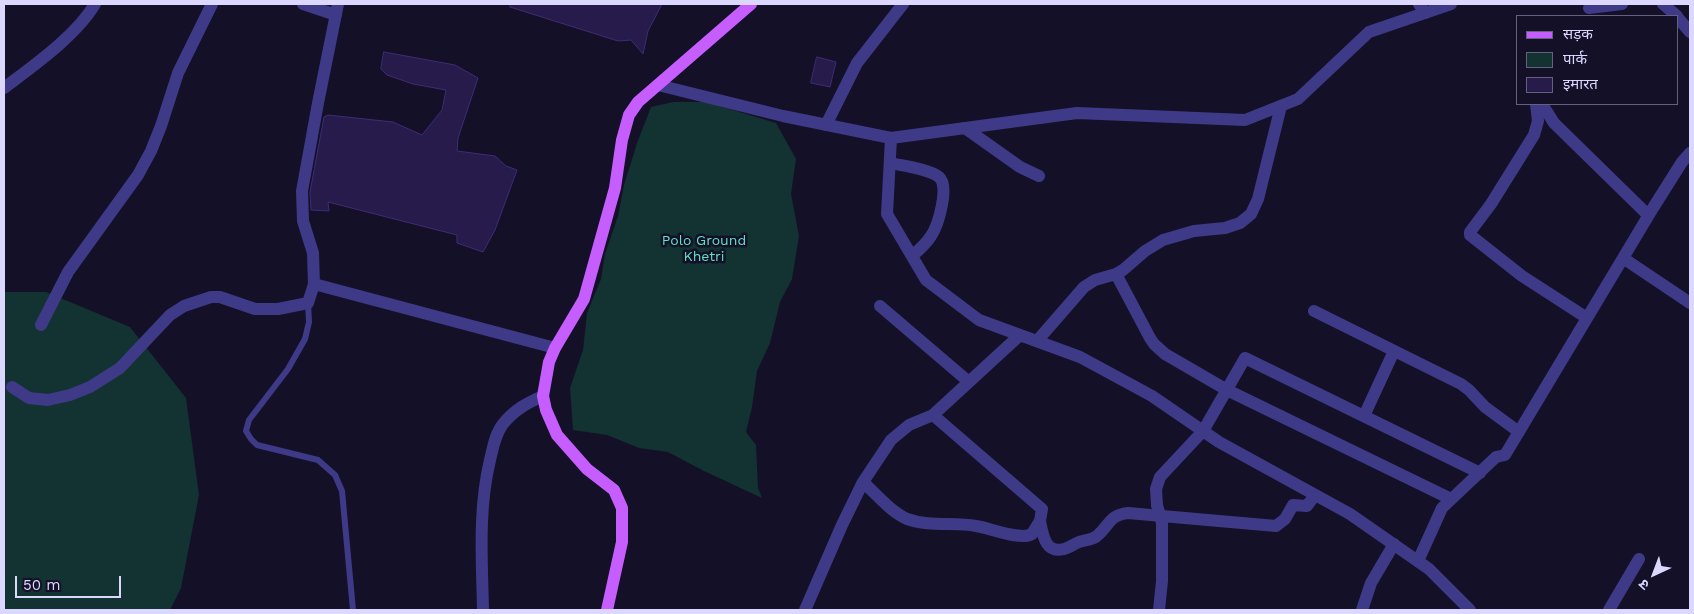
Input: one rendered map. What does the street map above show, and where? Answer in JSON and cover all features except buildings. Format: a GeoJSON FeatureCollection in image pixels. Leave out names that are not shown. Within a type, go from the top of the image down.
{"type":"FeatureCollection","features":[{"type":"Feature","properties":{"kind":"main road"},"geometry":{"type":"LineString","coordinates":[[607,610],[622,542],[622,508],[614,490],[587,469],[557,435],[546,410],[543,396],[549,362],[555,348],[584,299],[614,188],[622,140],[629,115],[638,102],[751,4]]}},
{"type":"Feature","properties":{"kind":"street"},"geometry":{"type":"LineString","coordinates":[[4,88],[54,49],[95,4]]}},
{"type":"Feature","properties":{"kind":"street"},"geometry":{"type":"LineString","coordinates":[[41,324],[68,272],[138,175],[151,151],[178,73],[212,4]]}},
{"type":"Feature","properties":{"kind":"street"},"geometry":{"type":"LineString","coordinates":[[12,387],[29,398],[48,400],[70,395],[90,387],[120,368],[170,315],[184,306],[204,299],[220,298],[255,308],[278,310],[308,303],[314,284],[313,253],[303,221],[302,191],[337,9],[303,4]]}},
{"type":"Feature","properties":{"kind":"street"},"geometry":{"type":"LineString","coordinates":[[826,125],[857,63],[903,4]]}},
{"type":"Feature","properties":{"kind":"street"},"geometry":{"type":"LineString","coordinates":[[658,84],[783,116],[892,138],[1077,113],[1245,120],[1298,99],[1369,32],[1422,8],[1451,4]]}},
{"type":"Feature","properties":{"kind":"street"},"geometry":{"type":"LineString","coordinates":[[1586,9],[1622,4]]}},
{"type":"Feature","properties":{"kind":"street"},"geometry":{"type":"LineString","coordinates":[[1663,4],[1675,15]]}},
{"type":"Feature","properties":{"kind":"street"},"geometry":{"type":"LineString","coordinates":[[1679,19],[1690,32]]}},
{"type":"Feature","properties":{"kind":"street"},"geometry":{"type":"LineString","coordinates":[[1536,105],[1538,121],[1534,135],[1491,204],[1470,232],[1470,235],[1522,276],[1587,318]]}},
{"type":"Feature","properties":{"kind":"street"},"geometry":{"type":"LineString","coordinates":[[1543,105],[1554,123],[1648,215]]}},
{"type":"Feature","properties":{"kind":"street"},"geometry":{"type":"LineString","coordinates":[[1036,341],[1084,287],[1095,280],[1124,270],[1146,250],[1163,240],[1194,230],[1226,228],[1240,223],[1251,214],[1258,199],[1281,106]]}},
{"type":"Feature","properties":{"kind":"street"},"geometry":{"type":"LineString","coordinates":[[965,128],[1020,167],[1039,176]]}},
{"type":"Feature","properties":{"kind":"street"},"geometry":{"type":"LineString","coordinates":[[892,138],[887,214],[926,280],[978,320],[1080,357],[1152,396],[1219,442],[1350,514],[1429,569],[1470,610]]}},
{"type":"Feature","properties":{"kind":"street"},"geometry":{"type":"LineString","coordinates":[[1418,561],[1442,508],[1496,457],[1505,455],[1648,215],[1682,162],[1690,153]]}},
{"type":"Feature","properties":{"kind":"street"},"geometry":{"type":"LineString","coordinates":[[890,163],[934,174],[941,178],[943,184],[943,198],[935,230],[912,256]]}},
{"type":"Feature","properties":{"kind":"street"},"geometry":{"type":"LineString","coordinates":[[1623,258],[1690,303]]}},
{"type":"Feature","properties":{"kind":"street"},"geometry":{"type":"LineString","coordinates":[[1116,274],[1154,344],[1165,354],[1227,390],[1451,499]]}},
{"type":"Feature","properties":{"kind":"street"},"geometry":{"type":"LineString","coordinates":[[314,284],[555,348]]}},
{"type":"Feature","properties":{"kind":"street"},"geometry":{"type":"LineString","coordinates":[[880,306],[969,382]]}},
{"type":"Feature","properties":{"kind":"street"},"geometry":{"type":"LineString","coordinates":[[1314,311],[1461,384],[1485,407],[1519,432]]}},
{"type":"Feature","properties":{"kind":"street"},"geometry":{"type":"LineString","coordinates":[[805,610],[863,482],[892,440],[909,425],[934,415],[1020,335]]}},
{"type":"Feature","properties":{"kind":"street"},"geometry":{"type":"LineString","coordinates":[[1364,416],[1394,351]]}},
{"type":"Feature","properties":{"kind":"street"},"geometry":{"type":"LineString","coordinates":[[1159,610],[1162,581],[1162,524],[1156,505],[1156,489],[1160,477],[1203,431],[1246,358],[1480,473]]}},
{"type":"Feature","properties":{"kind":"street"},"geometry":{"type":"LineString","coordinates":[[483,610],[481,520],[488,470],[494,445],[502,424],[520,406],[543,396]]}},
{"type":"Feature","properties":{"kind":"street"},"geometry":{"type":"LineString","coordinates":[[863,482],[894,511],[906,518],[921,522],[975,526],[1022,536],[1032,534],[1040,521],[1042,512],[1040,507],[934,415]]}},
{"type":"Feature","properties":{"kind":"street"},"geometry":{"type":"LineString","coordinates":[[1040,521],[1044,541],[1048,546],[1053,550],[1064,549],[1098,536],[1114,517],[1120,514],[1128,513],[1276,526],[1285,519],[1293,505],[1307,506],[1315,495]]}},
{"type":"Feature","properties":{"kind":"street"},"geometry":{"type":"LineString","coordinates":[[1362,610],[1371,584],[1394,544]]}},
{"type":"Feature","properties":{"kind":"street"},"geometry":{"type":"LineString","coordinates":[[1609,610],[1639,559]]}},
{"type":"Feature","properties":{"kind":"lane"},"geometry":{"type":"LineString","coordinates":[[308,303],[310,322],[305,339],[288,369],[249,420],[246,431],[257,445],[318,460],[335,475],[342,491],[353,610]]}},
{"type":"Feature","properties":{"kind":"green space","name":"Polo Ground Khetri"},"geometry":{"type":"Polygon","coordinates":[[[673,102],[706,102],[776,123],[796,159],[791,194],[799,236],[792,279],[780,302],[770,343],[757,371],[746,432],[756,445],[758,488],[762,498],[668,452],[639,448],[607,435],[573,430],[570,388],[583,350],[587,313],[601,279],[605,254],[618,216],[624,185],[651,107],[673,102]]]}},
{"type":"Feature","properties":{"kind":"green space"},"geometry":{"type":"Polygon","coordinates":[[[4,292],[46,292],[130,327],[186,398],[199,495],[181,588],[170,610],[4,610],[4,292]]]}}]}
